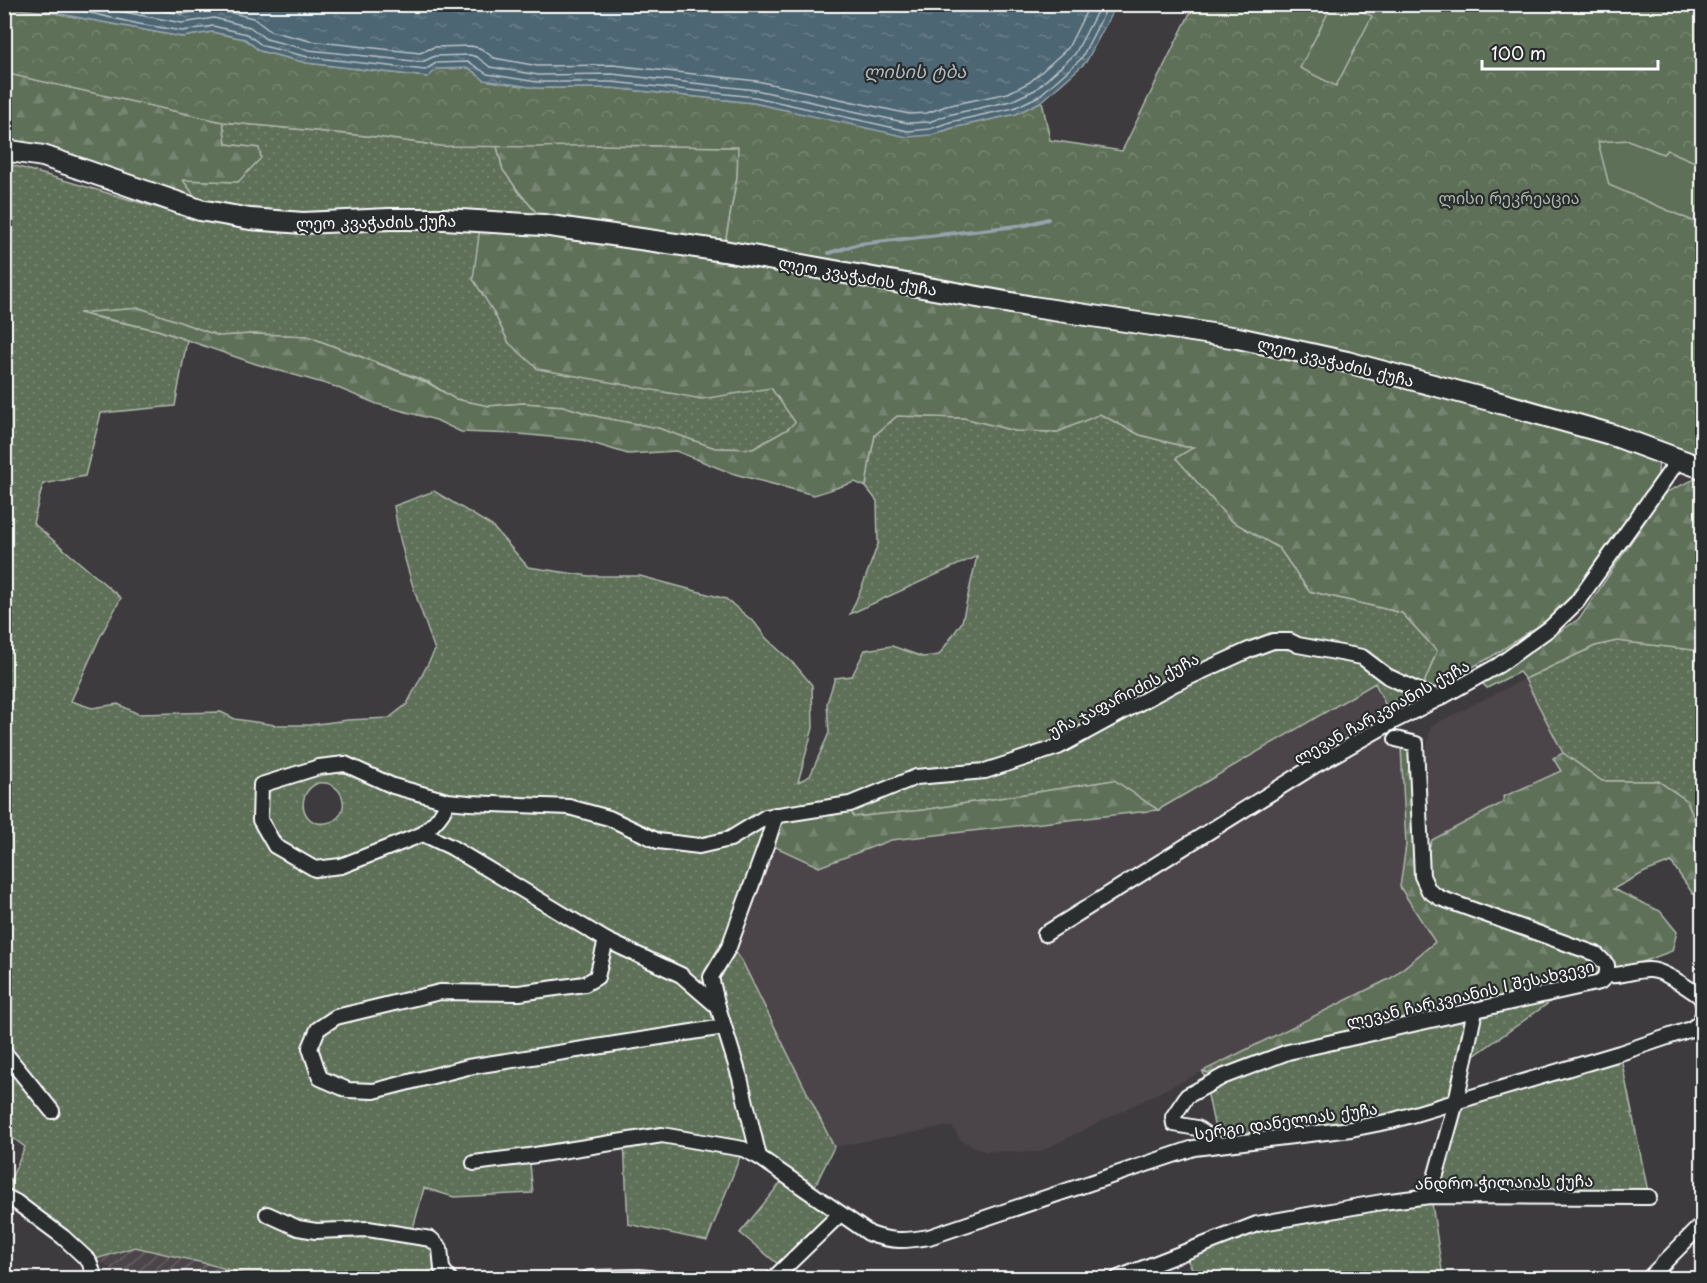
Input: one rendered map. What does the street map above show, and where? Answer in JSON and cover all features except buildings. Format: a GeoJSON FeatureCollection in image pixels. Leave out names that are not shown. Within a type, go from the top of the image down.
{"type":"FeatureCollection","features":[{"type":"Feature","properties":{"kind":"main road","name":"ლეო კვაჭაძის ქუჩა"},"geometry":{"type":"LineString","coordinates":[[4,150],[43,156],[200,210],[250,219],[303,224],[390,219],[456,219],[543,225],[724,251],[1033,307],[1238,338],[1347,362],[1493,401],[1610,434],[1702,468]]}},
{"type":"Feature","properties":{"kind":"street","name":"ლევან ჩარკვიანის ქუჩა"},"geometry":{"type":"LineString","coordinates":[[1045,934],[1314,766],[1499,665],[1550,628],[1577,602],[1679,459]]}},
{"type":"Feature","properties":{"kind":"street","name":"უჩა ჯაფარიძის ქუჩა"},"geometry":{"type":"LineString","coordinates":[[423,834],[341,866],[315,869],[275,846],[260,820],[261,785],[319,767],[345,764],[393,786],[447,801],[569,807],[609,818],[658,841],[699,846],[730,839],[766,817],[850,804],[916,777],[986,771],[1058,747],[1174,684],[1273,641],[1290,641],[1299,645],[1362,657],[1387,676],[1440,698]]}},
{"type":"Feature","properties":{"kind":"street","name":"ლევან ჩარკვიანის I შესახვევი"},"geometry":{"type":"LineString","coordinates":[[1218,1144],[1197,1128],[1174,1124],[1173,1117],[1187,1096],[1222,1077],[1288,1052],[1600,982],[1607,975],[1607,965],[1596,954],[1440,898],[1429,891],[1422,876],[1416,744],[1396,739]]}},
{"type":"Feature","properties":{"kind":"street"},"geometry":{"type":"LineString","coordinates":[[447,801],[439,818],[423,834],[451,847],[606,940],[681,975],[718,1007]]}},
{"type":"Feature","properties":{"kind":"street"},"geometry":{"type":"LineString","coordinates":[[759,1157],[740,1078],[711,977],[729,947],[776,815]]}},
{"type":"Feature","properties":{"kind":"street"},"geometry":{"type":"LineString","coordinates":[[606,940],[597,977],[585,984],[519,993],[440,992],[336,1017],[318,1029],[310,1048],[320,1078],[348,1090],[374,1091],[468,1067],[724,1028]]}},
{"type":"Feature","properties":{"kind":"street"},"geometry":{"type":"LineString","coordinates":[[1607,975],[1617,976],[1651,969],[1678,981],[1701,997],[1702,1001]]}},
{"type":"Feature","properties":{"kind":"street"},"geometry":{"type":"LineString","coordinates":[[1431,1196],[1456,1102],[1475,1010]]}},
{"type":"Feature","properties":{"kind":"street","name":"სერგი დანელიას ქუჩა"},"geometry":{"type":"LineString","coordinates":[[474,1163],[662,1135],[743,1149],[759,1157],[870,1234],[885,1240],[906,1241],[938,1234],[1194,1148],[1352,1130],[1391,1121],[1620,1053],[1691,1029],[1699,1023],[1702,1017]]}},
{"type":"Feature","properties":{"kind":"street"},"geometry":{"type":"LineString","coordinates":[[4,1052],[52,1111]]}},
{"type":"Feature","properties":{"kind":"street"},"geometry":{"type":"LineString","coordinates":[[4,1196],[16,1202],[81,1253],[89,1261],[95,1278]]}},
{"type":"Feature","properties":{"kind":"street","name":"ანდრო ჭილაიას ქუჩა"},"geometry":{"type":"LineString","coordinates":[[1118,1278],[1257,1224],[1382,1202],[1431,1196],[1649,1197]]}},
{"type":"Feature","properties":{"kind":"street"},"geometry":{"type":"LineString","coordinates":[[267,1214],[298,1228],[316,1231],[368,1229],[431,1239],[440,1248],[442,1269],[449,1278]]}},
{"type":"Feature","properties":{"kind":"street"},"geometry":{"type":"LineString","coordinates":[[774,1278],[840,1214]]}},
{"type":"Feature","properties":{"kind":"street"},"geometry":{"type":"LineString","coordinates":[[1649,1278],[1702,1224]]}},
{"type":"Feature","properties":{"kind":"street"},"geometry":{"type":"LineString","coordinates":[[589,1278],[651,1278]]}},
{"type":"Feature","properties":{"kind":"shaded area"},"geometry":{"type":"Polygon","coordinates":[[[1525,679],[1563,753],[1554,758],[1561,771],[1504,797],[1504,802],[1432,840],[1423,767],[1431,726],[1525,679]]]}},
{"type":"Feature","properties":{"kind":"shaded area"},"geometry":{"type":"Polygon","coordinates":[[[1375,683],[1394,721],[1401,746],[1406,845],[1400,887],[1436,941],[1391,978],[1039,1152],[985,1151],[962,1141],[952,1127],[834,1147],[742,961],[733,949],[767,843],[819,867],[891,840],[1158,810],[1375,683]]]}},
{"type":"Feature","properties":{"kind":"shaded area"},"geometry":{"type":"Polygon","coordinates":[[[135,1247],[257,1278],[177,1278],[136,1271],[118,1274],[96,1259],[135,1247]]]}},
{"type":"Feature","properties":{"kind":"green space","name":"ლისი რეკრეაცია"},"geometry":{"type":"Polygon","coordinates":[[[1194,5],[1702,5],[1702,460],[1613,428],[1028,299],[725,243],[737,178],[738,147],[441,146],[377,137],[223,122],[4,73],[4,8],[49,12],[182,37],[212,32],[245,39],[260,51],[307,63],[427,77],[437,69],[469,68],[485,80],[537,88],[612,88],[754,103],[829,119],[932,135],[952,128],[1016,114],[1042,101],[1050,140],[1122,151],[1194,5]]]}},
{"type":"Feature","properties":{"kind":"green space"},"geometry":{"type":"Polygon","coordinates":[[[1332,5],[1350,5],[1372,16],[1336,86],[1300,68],[1332,5]]]}},
{"type":"Feature","properties":{"kind":"green space"},"geometry":{"type":"Polygon","coordinates":[[[5,73],[223,122],[226,144],[259,148],[261,158],[238,182],[183,180],[201,205],[5,147],[5,73]]]}},
{"type":"Feature","properties":{"kind":"green space"},"geometry":{"type":"Polygon","coordinates":[[[223,122],[377,137],[441,146],[497,146],[503,170],[542,219],[305,216],[201,205],[182,180],[238,182],[258,148],[226,144],[223,122]]]}},
{"type":"Feature","properties":{"kind":"green space"},"geometry":{"type":"Polygon","coordinates":[[[1628,140],[1663,154],[1667,150],[1702,165],[1702,225],[1609,185],[1598,142],[1628,140]]]}},
{"type":"Feature","properties":{"kind":"green space"},"geometry":{"type":"Polygon","coordinates":[[[497,146],[739,147],[737,178],[725,243],[542,219],[503,170],[497,146]]]}},
{"type":"Feature","properties":{"kind":"green space"},"geometry":{"type":"Polygon","coordinates":[[[5,163],[203,221],[275,228],[480,228],[493,311],[509,343],[742,391],[771,388],[796,422],[753,449],[715,448],[658,428],[599,417],[563,406],[523,403],[489,406],[455,399],[428,382],[307,336],[253,334],[219,336],[140,308],[82,313],[157,330],[187,340],[175,406],[101,413],[85,476],[43,484],[33,523],[121,598],[100,637],[71,701],[92,708],[118,704],[138,714],[221,712],[235,719],[275,725],[309,725],[389,718],[407,704],[435,650],[416,597],[394,506],[434,491],[492,526],[528,567],[589,576],[640,576],[726,599],[755,623],[766,638],[796,666],[812,685],[813,728],[798,782],[810,776],[829,733],[827,703],[835,678],[852,676],[865,650],[892,646],[923,657],[939,655],[962,622],[977,556],[850,614],[878,544],[877,501],[866,487],[875,435],[897,416],[964,418],[1015,431],[1057,432],[1100,414],[1140,435],[1186,447],[1196,447],[1177,459],[1230,520],[1279,548],[1309,591],[1402,613],[1437,651],[1419,696],[1388,710],[1375,683],[1158,810],[1114,780],[923,810],[853,817],[850,804],[782,814],[725,939],[742,961],[834,1147],[811,1194],[840,1214],[784,1269],[740,1233],[786,1176],[743,1149],[707,1241],[628,1224],[624,1141],[529,1156],[533,1193],[454,1197],[424,1188],[411,1236],[431,1239],[449,1278],[257,1278],[135,1247],[96,1259],[42,1213],[6,1190],[25,1147],[5,1132],[5,163]],[[318,783],[306,794],[303,801],[304,808],[311,820],[326,823],[335,820],[340,815],[343,800],[335,787],[318,783]],[[714,964],[699,990],[717,1006],[714,964]]]}},
{"type":"Feature","properties":{"kind":"green space"},"geometry":{"type":"Polygon","coordinates":[[[480,228],[543,233],[591,240],[1071,323],[1209,343],[1313,362],[1608,440],[1659,458],[1658,475],[1571,596],[1546,621],[1491,657],[1419,696],[1437,651],[1402,613],[1309,591],[1279,548],[1230,520],[1176,458],[1194,447],[1140,435],[1100,414],[1058,432],[1015,431],[964,418],[897,416],[875,435],[866,487],[855,482],[814,495],[731,473],[676,451],[628,454],[582,440],[519,434],[461,432],[436,420],[377,404],[333,386],[256,364],[158,330],[79,313],[140,308],[219,336],[253,334],[307,336],[428,383],[455,399],[489,406],[523,403],[563,406],[599,417],[658,428],[715,448],[753,449],[788,429],[795,422],[771,388],[702,399],[538,369],[509,343],[473,279],[480,228]]]}},
{"type":"Feature","properties":{"kind":"green space"},"geometry":{"type":"Polygon","coordinates":[[[1702,476],[1702,651],[1617,641],[1595,646],[1525,679],[1519,672],[1487,688],[1482,683],[1580,618],[1664,493],[1702,476]]]}},
{"type":"Feature","properties":{"kind":"green space"},"geometry":{"type":"Polygon","coordinates":[[[1617,641],[1702,651],[1702,835],[1686,800],[1658,781],[1602,781],[1563,753],[1525,679],[1595,646],[1617,641]]]}},
{"type":"Feature","properties":{"kind":"green space"},"geometry":{"type":"Polygon","coordinates":[[[1416,744],[1418,876],[1432,840],[1504,802],[1503,797],[1561,771],[1553,758],[1563,753],[1602,781],[1658,781],[1686,800],[1702,835],[1702,890],[1693,894],[1671,862],[1645,872],[1613,889],[1660,911],[1677,932],[1672,951],[1624,969],[1607,965],[1607,975],[1288,1052],[1222,1077],[1203,1071],[1391,978],[1435,942],[1400,887],[1406,845],[1401,746],[1416,744]]]}},
{"type":"Feature","properties":{"kind":"green space"},"geometry":{"type":"Polygon","coordinates":[[[1114,780],[1158,810],[891,840],[819,867],[767,843],[782,814],[850,804],[853,817],[923,810],[1114,780]]]}},
{"type":"Feature","properties":{"kind":"green space"},"geometry":{"type":"Polygon","coordinates":[[[1567,990],[1464,1063],[1456,1102],[1620,1053],[1649,1197],[1431,1197],[1443,1277],[1534,1278],[1198,1278],[1183,1253],[1257,1224],[1430,1196],[1456,1103],[1391,1121],[1218,1144],[1203,1071],[1222,1077],[1288,1052],[1567,990]]]}},
{"type":"Feature","properties":{"kind":"water","name":"ლისის ტბა"},"geometry":{"type":"Polygon","coordinates":[[[40,5],[1116,5],[1086,62],[1042,101],[1016,114],[952,128],[932,135],[907,137],[754,103],[612,88],[537,88],[484,80],[469,68],[437,69],[428,77],[307,63],[260,51],[245,39],[212,32],[182,37],[49,12],[40,5]]]}},
{"type":"Feature","properties":{"kind":"waterway"},"geometry":{"type":"LineString","coordinates":[[829,253],[859,244],[1026,225],[1048,219]]}}]}
